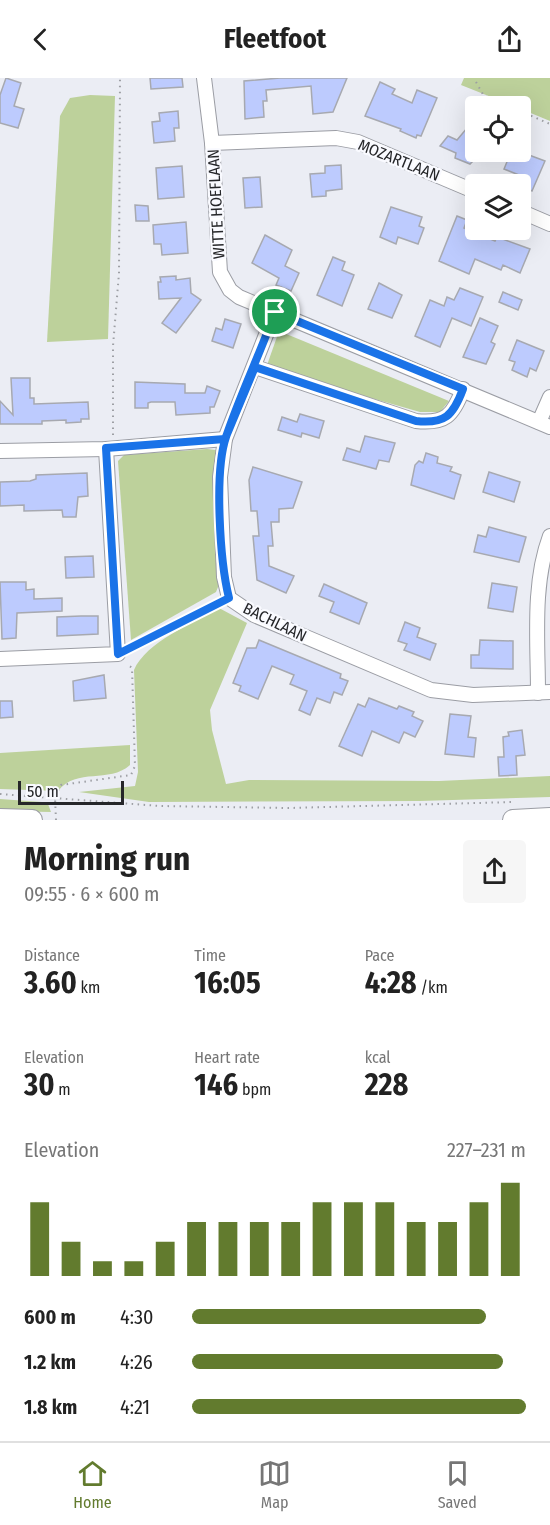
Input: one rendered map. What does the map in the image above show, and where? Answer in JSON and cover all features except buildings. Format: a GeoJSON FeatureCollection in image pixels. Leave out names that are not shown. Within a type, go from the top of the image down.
{"type":"FeatureCollection","features":[{"type":"Feature","properties":{"kind":"main road"},"geometry":{"type":"LineString","coordinates":[[515,811],[550,818]]}},
{"type":"Feature","properties":{"kind":"main road"},"geometry":{"type":"LineString","coordinates":[[5,819],[32,820]]}},
{"type":"Feature","properties":{"kind":"street","name":"WITTE HOEFLAAN"},"geometry":{"type":"LineString","coordinates":[[204,78],[212,143],[220,272],[230,290],[275,312],[545,424]]}},
{"type":"Feature","properties":{"kind":"street","name":"MOZARTLAAN"},"geometry":{"type":"LineString","coordinates":[[212,143],[336,138],[358,142],[465,187]]}},
{"type":"Feature","properties":{"kind":"street"},"geometry":{"type":"LineString","coordinates":[[531,216],[550,224]]}},
{"type":"Feature","properties":{"kind":"street","name":"BACHLAAN"},"geometry":{"type":"LineString","coordinates":[[275,312],[225,439],[220,477],[224,577],[229,598],[254,615],[431,690],[473,695],[544,692],[540,584],[545,551],[550,536]]}},
{"type":"Feature","properties":{"kind":"street"},"geometry":{"type":"LineString","coordinates":[[255,367],[416,421],[433,423],[446,418],[456,409],[463,389]]}},
{"type":"Feature","properties":{"kind":"street"},"geometry":{"type":"LineString","coordinates":[[545,424],[550,397]]}},
{"type":"Feature","properties":{"kind":"street"},"geometry":{"type":"LineString","coordinates":[[0,451],[109,448],[225,439]]}},
{"type":"Feature","properties":{"kind":"street"},"geometry":{"type":"LineString","coordinates":[[0,659],[118,654],[109,448]]}},
{"type":"Feature","properties":{"kind":"path"},"geometry":{"type":"LineString","coordinates":[[109,448],[113,346],[119,273],[120,78]]}},
{"type":"Feature","properties":{"kind":"path"},"geometry":{"type":"LineString","coordinates":[[476,82],[484,96]]}},
{"type":"Feature","properties":{"kind":"path"},"geometry":{"type":"LineString","coordinates":[[531,116],[550,124]]}},
{"type":"Feature","properties":{"kind":"path"},"geometry":{"type":"LineString","coordinates":[[56,820],[55,798],[61,785],[131,775],[135,766],[132,668],[118,654],[229,598]]}},
{"type":"Feature","properties":{"kind":"path"},"geometry":{"type":"LineString","coordinates":[[0,794],[160,806],[515,811]]}},
{"type":"Feature","properties":{"kind":"green space"},"geometry":{"type":"Polygon","coordinates":[[[464,78],[550,78],[550,121],[531,113],[531,96],[489,96],[461,85],[464,78]]]}},
{"type":"Feature","properties":{"kind":"green space"},"geometry":{"type":"Polygon","coordinates":[[[90,95],[115,96],[108,339],[47,342],[60,116],[70,98],[90,95]]]}},
{"type":"Feature","properties":{"kind":"green space"},"geometry":{"type":"Polygon","coordinates":[[[279,331],[449,401],[440,412],[420,412],[266,368],[279,331]]]}},
{"type":"Feature","properties":{"kind":"green space"},"geometry":{"type":"Polygon","coordinates":[[[216,450],[220,582],[216,592],[131,640],[118,461],[124,455],[216,450]]]}},
{"type":"Feature","properties":{"kind":"green space"},"geometry":{"type":"Polygon","coordinates":[[[219,608],[247,623],[210,710],[212,730],[226,784],[249,780],[439,781],[550,776],[550,797],[420,801],[149,802],[79,792],[135,786],[138,772],[134,670],[140,660],[159,642],[219,608]]]}},
{"type":"Feature","properties":{"kind":"green space"},"geometry":{"type":"Polygon","coordinates":[[[130,745],[130,765],[122,771],[74,779],[58,791],[0,789],[0,753],[130,745]]]}},
{"type":"Feature","properties":{"kind":"green space"},"geometry":{"type":"Polygon","coordinates":[[[0,799],[42,802],[48,804],[51,812],[0,811],[0,799]]]}},
{"type":"Feature","properties":{"kind":"route"},"geometry":{"type":"LineString","coordinates":[[275,312],[225,439],[220,477],[224,577],[229,598],[118,654],[106,448],[225,439],[255,367],[416,421],[433,423],[446,418],[456,409],[463,389],[275,312]]}}]}
